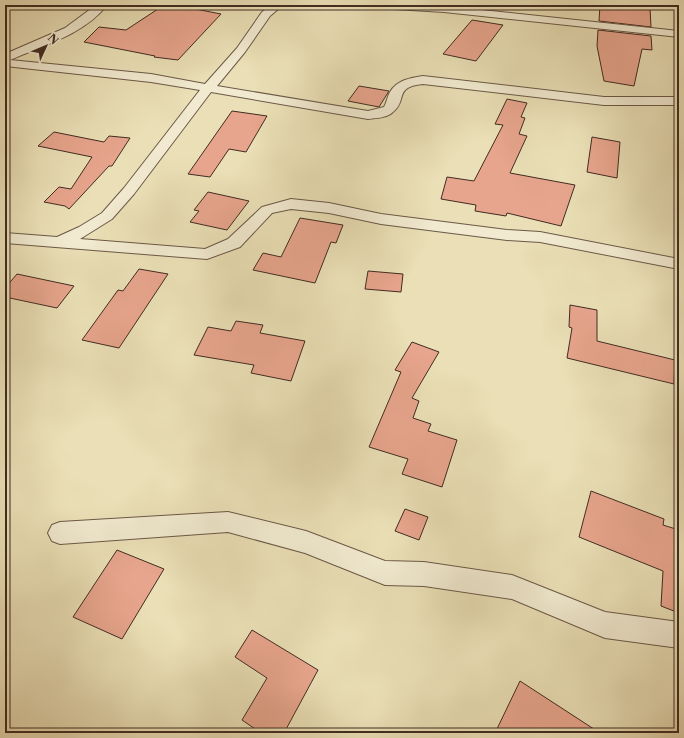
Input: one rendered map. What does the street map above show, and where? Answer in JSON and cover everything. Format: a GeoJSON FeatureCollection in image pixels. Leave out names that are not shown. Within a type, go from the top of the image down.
{"type":"FeatureCollection","features":[{"type":"Feature","properties":{"kind":"street"},"geometry":{"type":"LineString","coordinates":[[5,58],[69,30],[83,21],[102,5]]}},
{"type":"Feature","properties":{"kind":"street"},"geometry":{"type":"LineString","coordinates":[[57,243],[85,230],[106,216],[129,191],[207,87],[241,50],[266,14],[278,5]]}},
{"type":"Feature","properties":{"kind":"street"},"geometry":{"type":"LineString","coordinates":[[377,5],[480,9],[555,22],[679,34]]}},
{"type":"Feature","properties":{"kind":"street"},"geometry":{"type":"LineString","coordinates":[[5,63],[151,78],[368,115],[387,111],[393,104],[396,93],[402,86],[410,81],[423,80],[597,100],[679,101]]}},
{"type":"Feature","properties":{"kind":"street"},"geometry":{"type":"LineString","coordinates":[[5,238],[207,254],[234,243],[268,210],[290,204],[329,208],[381,219],[507,235],[540,237],[679,264]]}},
{"type":"Feature","properties":{"kind":"street"},"geometry":{"type":"LineString","coordinates":[[60,533],[228,522],[306,542],[385,573],[424,574],[512,587],[606,625],[679,636]]}},
{"type":"Feature","properties":{"kind":"building"},"geometry":{"type":"Polygon","coordinates":[[[164,5],[175,5],[221,14],[178,60],[154,57],[155,56],[84,42],[99,27],[126,30],[164,5]]]}},
{"type":"Feature","properties":{"kind":"building"},"geometry":{"type":"Polygon","coordinates":[[[600,5],[633,5],[650,8],[651,27],[599,21],[600,5]]]}},
{"type":"Feature","properties":{"kind":"building"},"geometry":{"type":"Polygon","coordinates":[[[472,20],[503,25],[476,61],[443,54],[472,20]]]}},
{"type":"Feature","properties":{"kind":"building"},"geometry":{"type":"Polygon","coordinates":[[[598,30],[651,36],[652,50],[642,49],[634,86],[604,81],[597,46],[598,30]]]}},
{"type":"Feature","properties":{"kind":"building"},"geometry":{"type":"Polygon","coordinates":[[[359,86],[389,91],[379,107],[348,101],[359,86]]]}},
{"type":"Feature","properties":{"kind":"building"},"geometry":{"type":"Polygon","coordinates":[[[507,99],[527,103],[521,117],[525,118],[519,134],[527,136],[510,173],[575,185],[561,226],[507,213],[506,216],[475,211],[476,205],[441,199],[447,177],[474,181],[503,125],[495,124],[507,99]]]}},
{"type":"Feature","properties":{"kind":"building"},"geometry":{"type":"Polygon","coordinates":[[[232,111],[267,116],[246,152],[229,149],[210,177],[188,174],[232,111]]]}},
{"type":"Feature","properties":{"kind":"building"},"geometry":{"type":"Polygon","coordinates":[[[54,132],[104,142],[109,136],[130,138],[112,166],[109,166],[69,209],[65,206],[44,202],[59,187],[71,189],[92,157],[38,146],[54,132]]]}},
{"type":"Feature","properties":{"kind":"building"},"geometry":{"type":"Polygon","coordinates":[[[592,137],[620,142],[617,178],[587,172],[592,137]]]}},
{"type":"Feature","properties":{"kind":"building"},"geometry":{"type":"Polygon","coordinates":[[[208,192],[249,201],[227,230],[190,222],[199,211],[194,210],[208,192]]]}},
{"type":"Feature","properties":{"kind":"building"},"geometry":{"type":"Polygon","coordinates":[[[300,218],[343,225],[336,243],[331,242],[315,283],[253,270],[263,253],[281,257],[300,218]]]}},
{"type":"Feature","properties":{"kind":"building"},"geometry":{"type":"Polygon","coordinates":[[[139,269],[168,274],[119,348],[82,340],[118,290],[123,291],[139,269]]]}},
{"type":"Feature","properties":{"kind":"building"},"geometry":{"type":"Polygon","coordinates":[[[368,271],[403,274],[401,292],[365,289],[368,271]]]}},
{"type":"Feature","properties":{"kind":"building"},"geometry":{"type":"Polygon","coordinates":[[[17,274],[74,286],[57,308],[5,297],[5,288],[17,274]]]}},
{"type":"Feature","properties":{"kind":"building"},"geometry":{"type":"Polygon","coordinates":[[[570,305],[597,310],[597,341],[675,360],[674,384],[567,358],[572,328],[569,327],[570,305]]]}},
{"type":"Feature","properties":{"kind":"building"},"geometry":{"type":"Polygon","coordinates":[[[236,321],[263,325],[260,333],[305,341],[291,381],[251,373],[254,365],[194,355],[208,327],[231,331],[236,321]]]}},
{"type":"Feature","properties":{"kind":"building"},"geometry":{"type":"Polygon","coordinates":[[[412,342],[439,352],[412,398],[419,401],[413,418],[431,424],[428,431],[457,440],[442,487],[402,474],[408,459],[369,447],[401,372],[395,370],[412,342]]]}},
{"type":"Feature","properties":{"kind":"building"},"geometry":{"type":"Polygon","coordinates":[[[591,491],[664,519],[663,525],[679,530],[679,613],[661,606],[663,571],[579,537],[591,491]]]}},
{"type":"Feature","properties":{"kind":"building"},"geometry":{"type":"Polygon","coordinates":[[[405,509],[428,517],[419,540],[395,531],[405,509]]]}},
{"type":"Feature","properties":{"kind":"building"},"geometry":{"type":"Polygon","coordinates":[[[117,550],[164,569],[122,639],[73,617],[117,550]]]}},
{"type":"Feature","properties":{"kind":"building"},"geometry":{"type":"Polygon","coordinates":[[[252,630],[318,670],[284,733],[261,733],[242,720],[267,678],[235,657],[252,630]]]}},
{"type":"Feature","properties":{"kind":"building"},"geometry":{"type":"Polygon","coordinates":[[[520,681],[600,733],[495,733],[520,681]]]}}]}
